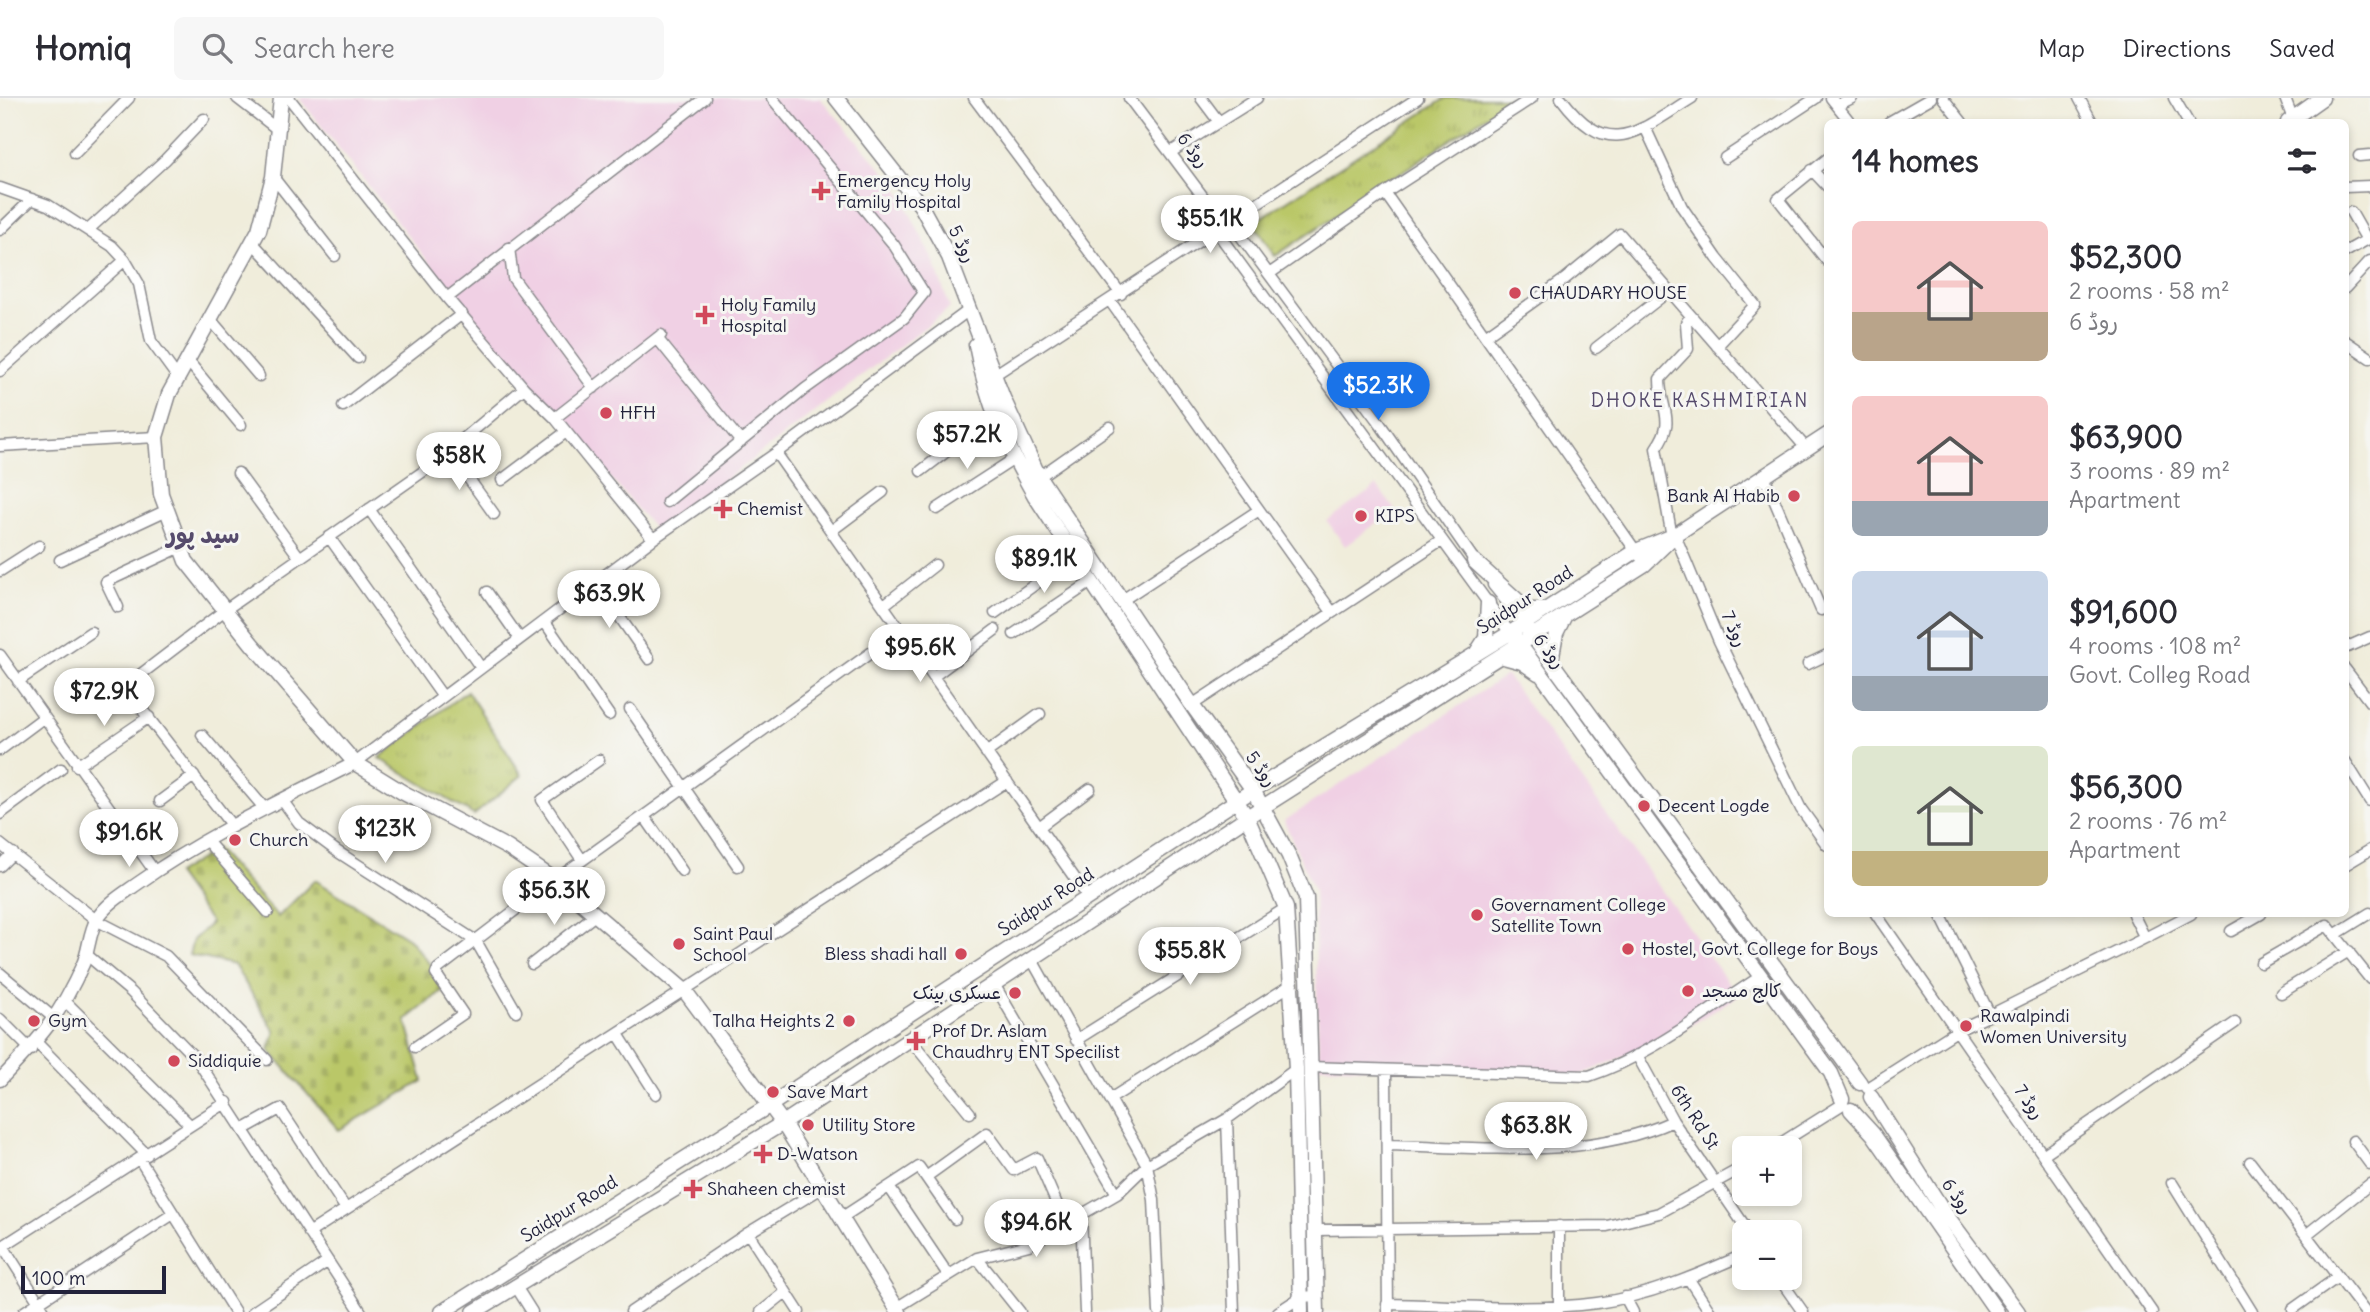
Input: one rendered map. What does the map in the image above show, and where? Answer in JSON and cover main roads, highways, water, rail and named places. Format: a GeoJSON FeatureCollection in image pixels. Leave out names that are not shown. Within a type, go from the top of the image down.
{"type":"FeatureCollection","features":[{"type":"Feature","properties":{"kind":"main road"},"geometry":{"type":"LineString","coordinates":[[281,98],[273,177],[259,230],[169,394],[156,437],[161,494],[186,561],[355,763],[402,792],[508,848],[555,880],[685,991],[783,1123],[897,1310]]}},
{"type":"Feature","properties":{"kind":"main road","name":"روڈ 5"},"geometry":{"type":"LineString","coordinates":[[836,98],[921,206],[949,257],[970,310],[989,379],[993,416],[1014,459],[1091,582],[1247,817],[1286,908],[1291,985],[1303,1068],[1315,1230],[1306,1302]]}},
{"type":"Feature","properties":{"kind":"main road"},"geometry":{"type":"LineString","coordinates":[[2294,119],[2322,98]]}},
{"type":"Feature","properties":{"kind":"main road","name":"روڈ 5"},"geometry":{"type":"LineString","coordinates":[[989,379],[1039,477],[1121,601],[1264,807],[1306,898],[1303,1068],[1306,1302],[1317,1312]]}},
{"type":"Feature","properties":{"kind":"main road","name":"Saidpur Road"},"geometry":{"type":"LineString","coordinates":[[1524,623],[1636,551],[1673,536],[1806,448],[1824,439]]}},
{"type":"Feature","properties":{"kind":"main road","name":"Saidpur Road"},"geometry":{"type":"LineString","coordinates":[[442,1312],[770,1105],[1253,790],[1474,656],[1565,616],[1645,565],[1673,536]]}},
{"type":"Feature","properties":{"kind":"main road"},"geometry":{"type":"LineString","coordinates":[[1474,561],[1528,610],[1544,610]]}},
{"type":"Feature","properties":{"kind":"main road"},"geometry":{"type":"LineString","coordinates":[[1474,656],[1486,638],[1488,603]]}},
{"type":"Feature","properties":{"kind":"main road"},"geometry":{"type":"LineString","coordinates":[[1551,661],[1556,633],[1565,616]]}},
{"type":"Feature","properties":{"kind":"main road","name":"روڈ 6"},"geometry":{"type":"LineString","coordinates":[[1524,623],[1521,637],[1547,680],[1831,1073],[1845,1104],[1873,1134],[1997,1312]]}},
{"type":"Feature","properties":{"kind":"main road","name":"Saidpur Road"},"geometry":{"type":"LineString","coordinates":[[474,1312],[515,1284],[783,1123],[1247,817],[1500,656],[1521,637]]}},
{"type":"Feature","properties":{"kind":"main road","name":"روڈ 6"},"geometry":{"type":"LineString","coordinates":[[1521,637],[1551,661],[1866,1089],[1944,1212],[2018,1312]]}},
{"type":"Feature","properties":{"kind":"main road"},"geometry":{"type":"LineString","coordinates":[[1500,656],[1522,662],[1547,680]]}},
{"type":"Feature","properties":{"kind":"main road"},"geometry":{"type":"LineString","coordinates":[[1848,1084],[1866,1089],[1864,1109],[1845,1104],[1848,1084]]}},
{"type":"Feature","properties":{"kind":"place","name":"Emergency Holy Family Hospital"},"geometry":{"type":"Point","coordinates":[821,191]}},
{"type":"Feature","properties":{"kind":"place","name":"CHAUDARY HOUSE"},"geometry":{"type":"Point","coordinates":[1515,293]}},
{"type":"Feature","properties":{"kind":"place","name":"Holy Family Hospital"},"geometry":{"type":"Point","coordinates":[705,315]}},
{"type":"Feature","properties":{"kind":"place","name":"HFH"},"geometry":{"type":"Point","coordinates":[606,413]}},
{"type":"Feature","properties":{"kind":"place","name":"Bank Al Habib"},"geometry":{"type":"Point","coordinates":[1794,496]}},
{"type":"Feature","properties":{"kind":"place","name":"Chemist"},"geometry":{"type":"Point","coordinates":[723,509]}},
{"type":"Feature","properties":{"kind":"place","name":"KIPS"},"geometry":{"type":"Point","coordinates":[1361,516]}},
{"type":"Feature","properties":{"kind":"place","name":"Decent Logde"},"geometry":{"type":"Point","coordinates":[1644,806]}},
{"type":"Feature","properties":{"kind":"place","name":"Church"},"geometry":{"type":"Point","coordinates":[235,840]}},
{"type":"Feature","properties":{"kind":"place","name":"Governament College Satellite Town"},"geometry":{"type":"Point","coordinates":[1477,915]}},
{"type":"Feature","properties":{"kind":"place","name":"Saint Paul School"},"geometry":{"type":"Point","coordinates":[679,944]}},
{"type":"Feature","properties":{"kind":"place","name":"Hostel, Govt. College for Boys"},"geometry":{"type":"Point","coordinates":[1628,949]}},
{"type":"Feature","properties":{"kind":"place","name":"Bless shadi hall"},"geometry":{"type":"Point","coordinates":[961,954]}},
{"type":"Feature","properties":{"kind":"place","name":"کالج مسجد"},"geometry":{"type":"Point","coordinates":[1688,991]}},
{"type":"Feature","properties":{"kind":"place","name":"عسکری بینک"},"geometry":{"type":"Point","coordinates":[1015,993]}},
{"type":"Feature","properties":{"kind":"place","name":"Gym"},"geometry":{"type":"Point","coordinates":[34,1021]}},
{"type":"Feature","properties":{"kind":"place","name":"Talha Heights 2"},"geometry":{"type":"Point","coordinates":[849,1021]}},
{"type":"Feature","properties":{"kind":"place","name":"Rawalpindi Women University"},"geometry":{"type":"Point","coordinates":[1966,1026]}},
{"type":"Feature","properties":{"kind":"place","name":"Prof Dr. Aslam Chaudhry ENT Specilist"},"geometry":{"type":"Point","coordinates":[916,1041]}},
{"type":"Feature","properties":{"kind":"place","name":"Siddiquie"},"geometry":{"type":"Point","coordinates":[174,1061]}},
{"type":"Feature","properties":{"kind":"place","name":"Save Mart"},"geometry":{"type":"Point","coordinates":[773,1092]}},
{"type":"Feature","properties":{"kind":"place","name":"Utility Store"},"geometry":{"type":"Point","coordinates":[808,1125]}},
{"type":"Feature","properties":{"kind":"place","name":"D-Watson"},"geometry":{"type":"Point","coordinates":[763,1154]}},
{"type":"Feature","properties":{"kind":"place","name":"Shaheen chemist"},"geometry":{"type":"Point","coordinates":[693,1189]}},
{"type":"Feature","properties":{"kind":"district","name":"DHOKE KASHMIRIAN"},"geometry":{"type":"Point","coordinates":[1700,400]}},
{"type":"Feature","properties":{"kind":"district","name":"سید پور"},"geometry":{"type":"Point","coordinates":[203,535]}}]}
